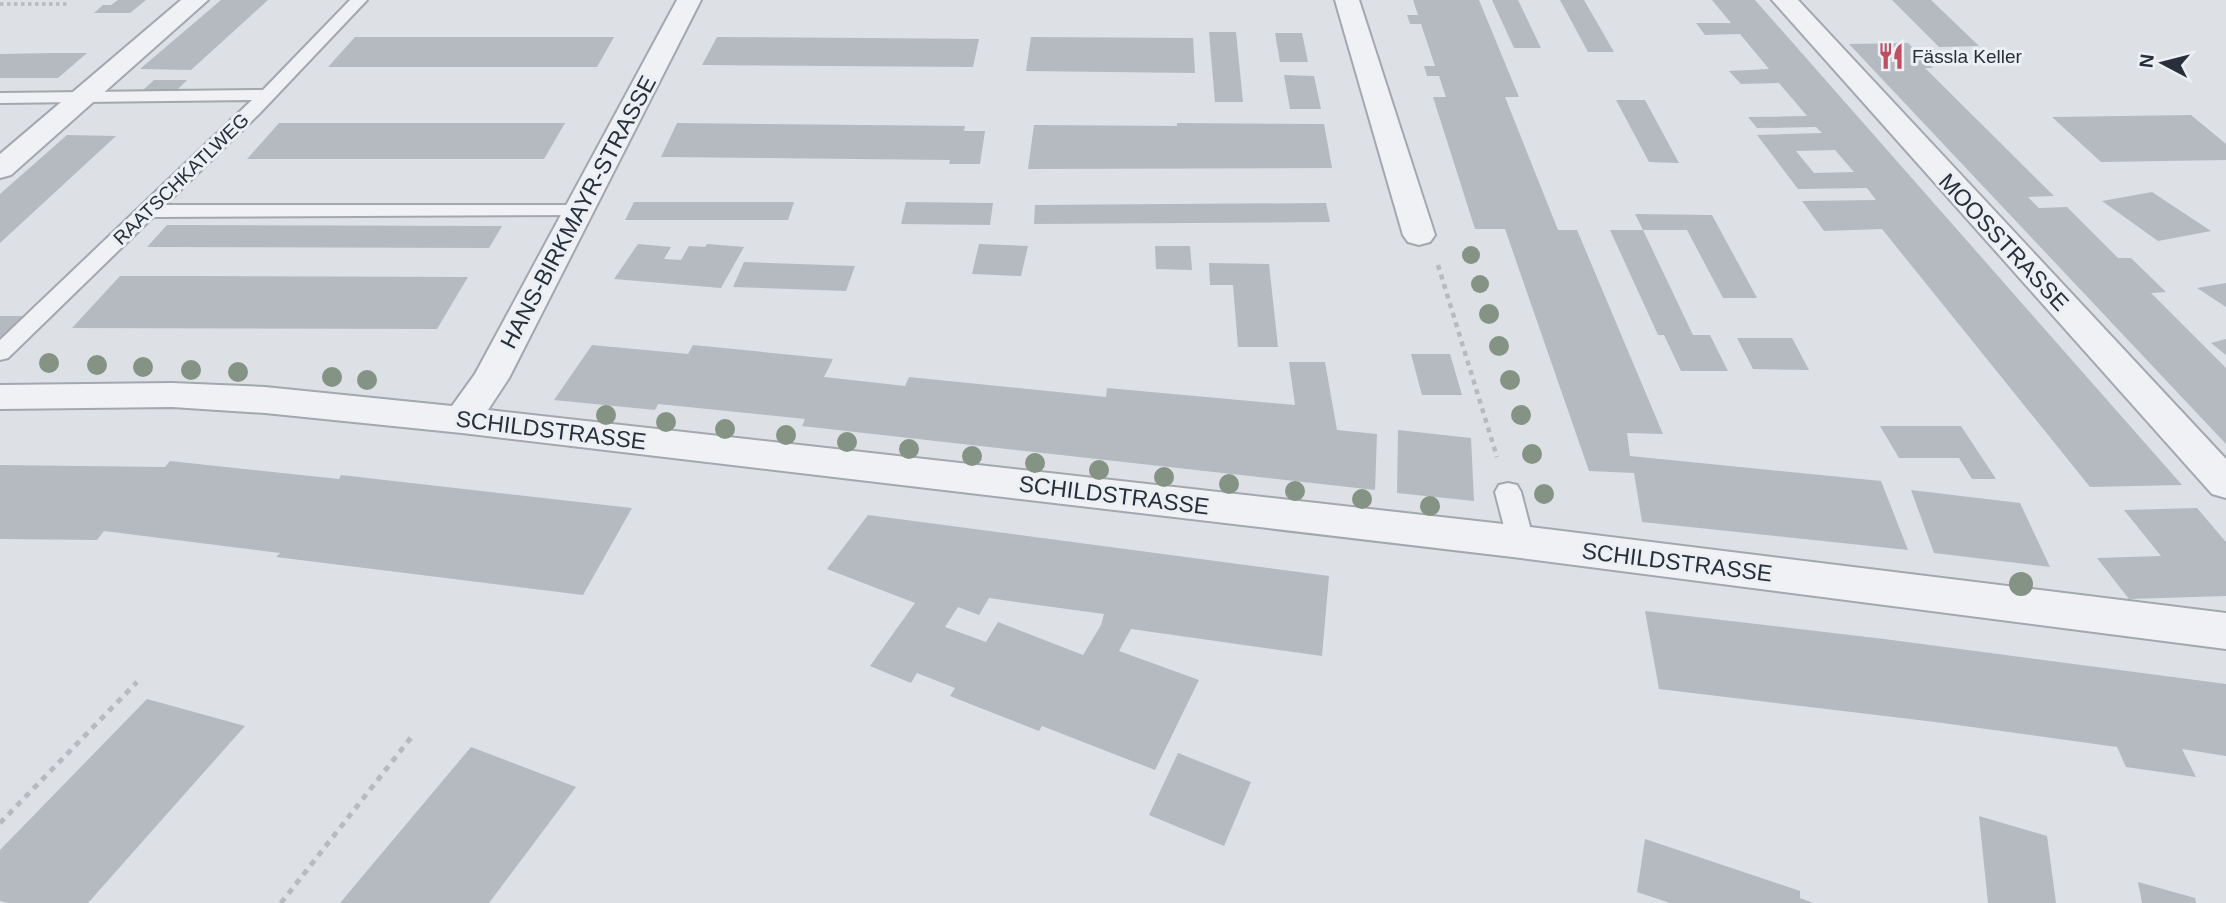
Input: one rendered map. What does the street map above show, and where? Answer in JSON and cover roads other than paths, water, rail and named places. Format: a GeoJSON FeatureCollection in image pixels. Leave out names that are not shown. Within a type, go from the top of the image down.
{"type":"FeatureCollection","features":[{"type":"Feature","properties":{"kind":"street"},"geometry":{"type":"LineString","coordinates":[[0,169],[196,0]]}},
{"type":"Feature","properties":{"kind":"street","name":"HANS-BIRKMAYR-STRASSE"},"geometry":{"type":"LineString","coordinates":[[462,420],[491,378],[689,0]]}},
{"type":"Feature","properties":{"kind":"street"},"geometry":{"type":"LineString","coordinates":[[1346,0],[1428,247]]}},
{"type":"Feature","properties":{"kind":"street","name":"MOOSSTRASSE"},"geometry":{"type":"LineString","coordinates":[[1784,0],[2226,484]]}},
{"type":"Feature","properties":{"kind":"street","name":"SCHILDSTRASSE"},"geometry":{"type":"LineString","coordinates":[[0,397],[172,395],[265,400],[462,420],[1521,542],[2226,631]]}},
{"type":"Feature","properties":{"kind":"lane","name":"RAATSCHKATLWEG"},"geometry":{"type":"LineString","coordinates":[[0,353],[267,96],[359,0]]}},
{"type":"Feature","properties":{"kind":"lane"},"geometry":{"type":"LineString","coordinates":[[0,98],[267,96]]}},
{"type":"Feature","properties":{"kind":"lane"},"geometry":{"type":"LineString","coordinates":[[148,211],[579,211]]}},
{"type":"Feature","properties":{"kind":"lane"},"geometry":{"type":"LineString","coordinates":[[1508,492],[1521,542]]}},
{"type":"Feature","properties":{"kind":"place","name":"Fässla Keller"},"geometry":{"type":"Point","coordinates":[1891,56]}}]}
